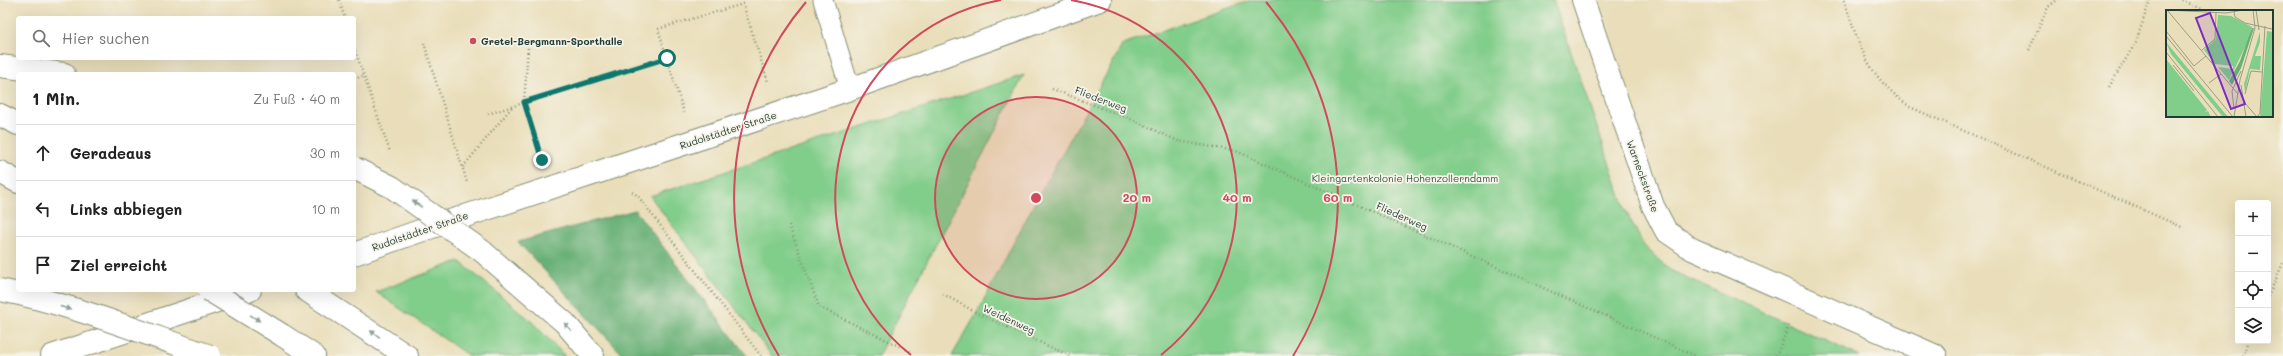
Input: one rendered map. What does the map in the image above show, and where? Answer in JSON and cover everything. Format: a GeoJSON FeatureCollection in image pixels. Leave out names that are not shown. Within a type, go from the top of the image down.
{"type":"FeatureCollection","features":[{"type":"Feature","properties":{"kind":"main road","name":"Rudolstädter Straße"},"geometry":{"type":"LineString","coordinates":[[356,253],[423,229],[850,89],[1100,0]]}},
{"type":"Feature","properties":{"kind":"main road","name":"Warneckstraße"},"geometry":{"type":"LineString","coordinates":[[1583,0],[1653,206],[1666,231],[1692,249],[1936,356]]}},
{"type":"Feature","properties":{"kind":"main road"},"geometry":{"type":"LineString","coordinates":[[0,66],[48,72]]}},
{"type":"Feature","properties":{"kind":"main road"},"geometry":{"type":"LineString","coordinates":[[0,115],[16,123]]}},
{"type":"Feature","properties":{"kind":"main road"},"geometry":{"type":"LineString","coordinates":[[356,169],[392,187],[482,251],[565,323],[593,356]]}},
{"type":"Feature","properties":{"kind":"main road"},"geometry":{"type":"LineString","coordinates":[[0,172],[16,181]]}},
{"type":"Feature","properties":{"kind":"main road"},"geometry":{"type":"LineString","coordinates":[[0,290],[23,295],[210,356]]}},
{"type":"Feature","properties":{"kind":"main road"},"geometry":{"type":"LineString","coordinates":[[212,292],[314,356]]}},
{"type":"Feature","properties":{"kind":"main road"},"geometry":{"type":"LineString","coordinates":[[52,356],[244,292]]}},
{"type":"Feature","properties":{"kind":"main road"},"geometry":{"type":"LineString","coordinates":[[309,292],[407,356]]}},
{"type":"Feature","properties":{"kind":"lane"},"geometry":{"type":"LineString","coordinates":[[823,0],[850,89]]}},
{"type":"Feature","properties":{"kind":"path"},"geometry":{"type":"LineString","coordinates":[[339,0],[344,16]]}},
{"type":"Feature","properties":{"kind":"path"},"geometry":{"type":"LineString","coordinates":[[1844,0],[1862,51],[1874,73],[1890,92],[1910,107],[2184,228]]}},
{"type":"Feature","properties":{"kind":"path"},"geometry":{"type":"LineString","coordinates":[[2029,50],[2048,7],[2056,0]]}},
{"type":"Feature","properties":{"kind":"path"},"geometry":{"type":"LineString","coordinates":[[2109,87],[2136,42],[2150,0]]}},
{"type":"Feature","properties":{"kind":"path"},"geometry":{"type":"LineString","coordinates":[[2182,0],[2204,10]]}},
{"type":"Feature","properties":{"kind":"path"},"geometry":{"type":"LineString","coordinates":[[684,113],[658,29],[743,4],[768,82]]}},
{"type":"Feature","properties":{"kind":"path"},"geometry":{"type":"LineString","coordinates":[[424,44],[468,182]]}},
{"type":"Feature","properties":{"kind":"path"},"geometry":{"type":"LineString","coordinates":[[528,48],[524,102],[542,160]]}},
{"type":"Feature","properties":{"kind":"path"},"geometry":{"type":"LineString","coordinates":[[356,53],[391,156]]}},
{"type":"Feature","properties":{"kind":"path"},"geometry":{"type":"LineString","coordinates":[[488,114],[667,58]]}},
{"type":"Feature","properties":{"kind":"path"},"geometry":{"type":"LineString","coordinates":[[356,78],[363,76]]}},
{"type":"Feature","properties":{"kind":"path","name":"Fliederweg"},"geometry":{"type":"LineString","coordinates":[[1052,88],[1133,120],[1178,140],[1236,151],[1696,356]]}},
{"type":"Feature","properties":{"kind":"path"},"geometry":{"type":"LineString","coordinates":[[463,167],[512,106]]}},
{"type":"Feature","properties":{"kind":"path"},"geometry":{"type":"LineString","coordinates":[[637,195],[761,356]]}},
{"type":"Feature","properties":{"kind":"path"},"geometry":{"type":"LineString","coordinates":[[789,225],[819,307],[911,352]]}},
{"type":"Feature","properties":{"kind":"path"},"geometry":{"type":"LineString","coordinates":[[2271,290],[2283,263]]}},
{"type":"Feature","properties":{"kind":"path","name":"Weidenweg"},"geometry":{"type":"LineString","coordinates":[[943,294],[977,313],[1070,356]]}},
{"type":"Feature","properties":{"kind":"path"},"geometry":{"type":"LineString","coordinates":[[1776,356],[1803,298]]}},
{"type":"Feature","properties":{"kind":"path"},"geometry":{"type":"LineString","coordinates":[[2243,356],[2248,344]]}},
{"type":"Feature","properties":{"kind":"green space","name":"Kleingartenkolonie Hohenzollerndamm"},"geometry":{"type":"Polygon","coordinates":[[[1252,0],[1553,0],[1626,211],[1644,246],[1670,270],[1859,356],[952,356],[977,313],[1032,208],[1123,44],[1252,0]]]}},
{"type":"Feature","properties":{"kind":"green space"},"geometry":{"type":"Polygon","coordinates":[[[1024,75],[878,356],[772,356],[650,196],[1024,75]]]}},
{"type":"Feature","properties":{"kind":"green space"},"geometry":{"type":"Polygon","coordinates":[[[635,210],[747,356],[624,356],[518,242],[635,210]]]}},
{"type":"Feature","properties":{"kind":"green space"},"geometry":{"type":"Polygon","coordinates":[[[459,261],[529,319],[565,356],[469,356],[376,292],[459,261]]]}},
{"type":"Feature","properties":{"kind":"place","name":"Gretel-Bergmann-Sporthalle"},"geometry":{"type":"Point","coordinates":[473,41]}},
{"type":"Feature","properties":{"kind":"route"},"geometry":{"type":"LineString","coordinates":[[542,160],[524,102],[667,58]]}}]}
